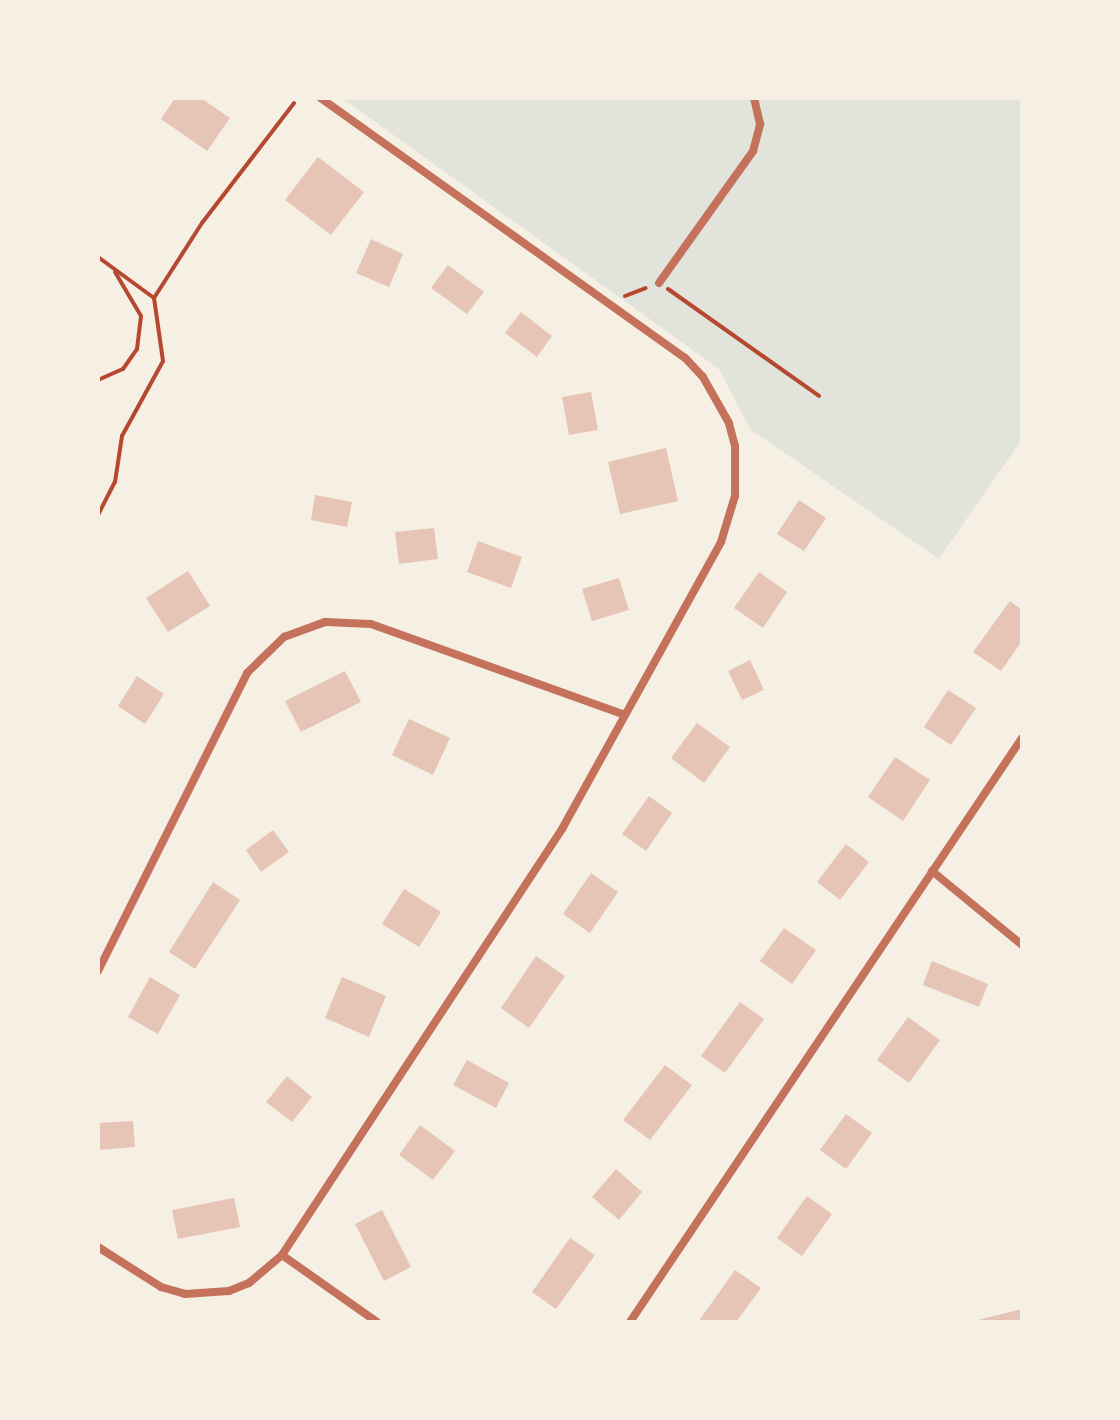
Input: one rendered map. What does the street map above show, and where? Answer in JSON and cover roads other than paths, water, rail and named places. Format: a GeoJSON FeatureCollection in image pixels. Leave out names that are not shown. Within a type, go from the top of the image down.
{"type":"FeatureCollection","features":[{"type":"Feature","properties":{"kind":"street"},"geometry":{"type":"LineString","coordinates":[[98,1247],[161,1288],[185,1294],[229,1291],[249,1283],[282,1255],[527,887],[730,517],[737,473],[735,446],[719,401],[685,358],[320,98]]}},
{"type":"Feature","properties":{"kind":"street"},"geometry":{"type":"LineString","coordinates":[[660,283],[754,151],[760,124],[754,98]]}},
{"type":"Feature","properties":{"kind":"street"},"geometry":{"type":"LineString","coordinates":[[98,972],[247,673],[284,637],[325,622],[371,624],[622,714]]}},
{"type":"Feature","properties":{"kind":"street"},"geometry":{"type":"LineString","coordinates":[[630,1322],[1022,738]]}},
{"type":"Feature","properties":{"kind":"street"},"geometry":{"type":"LineString","coordinates":[[932,871],[1022,945]]}},
{"type":"Feature","properties":{"kind":"street"},"geometry":{"type":"LineString","coordinates":[[282,1255],[376,1322]]}}]}
